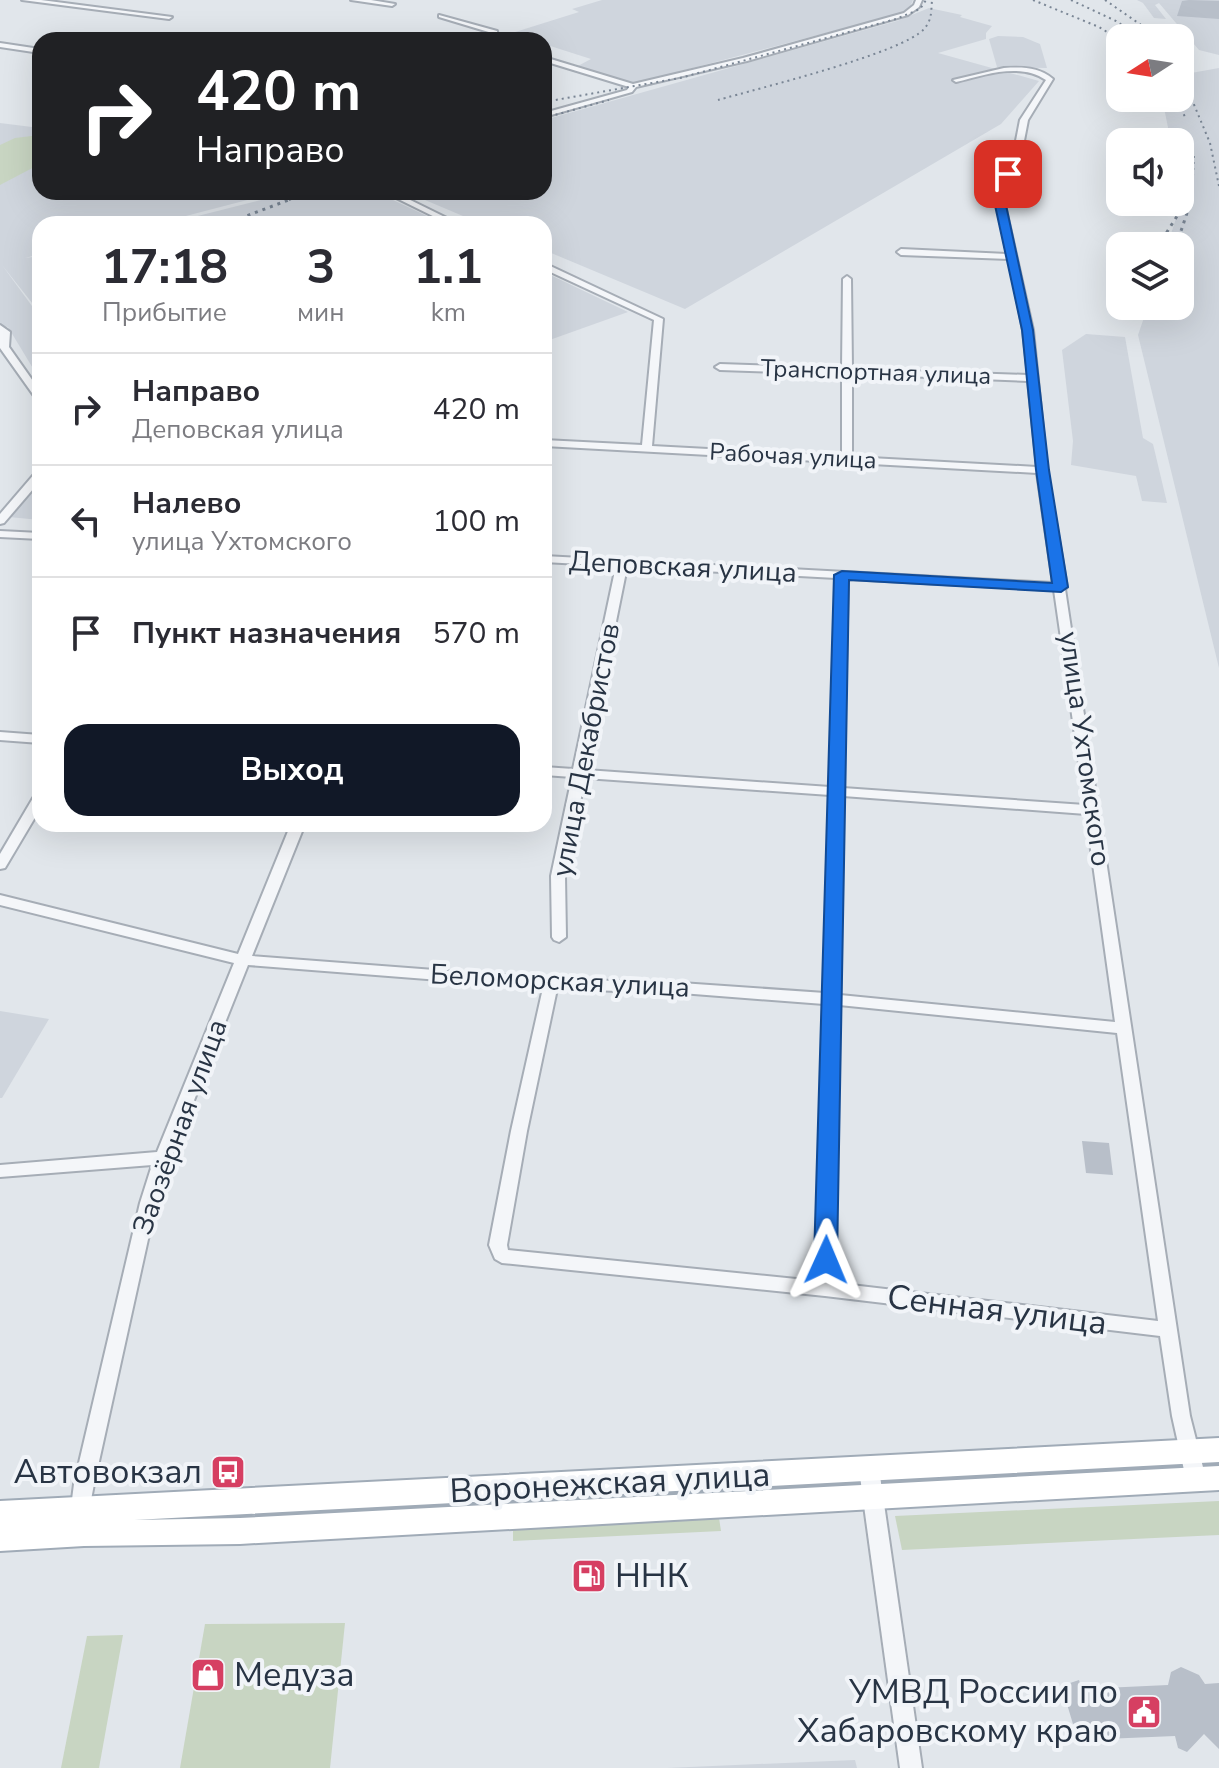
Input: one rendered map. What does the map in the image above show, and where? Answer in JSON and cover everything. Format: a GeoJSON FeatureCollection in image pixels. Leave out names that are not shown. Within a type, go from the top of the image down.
{"type":"FeatureCollection","features":[{"type":"Feature","properties":{"kind":"main road","name":"Воронежская улица"},"geometry":{"type":"LineString","coordinates":[[0,1514],[240,1531],[873,1499],[1201,1469],[1219,1450]]}},
{"type":"Feature","properties":{"kind":"main road","name":"Воронежская улица"},"geometry":{"type":"LineString","coordinates":[[0,1538],[82,1521],[869,1469],[1201,1469]]}},
{"type":"Feature","properties":{"kind":"street"},"geometry":{"type":"LineString","coordinates":[[25,0],[169,17]]}},
{"type":"Feature","properties":{"kind":"street"},"geometry":{"type":"LineString","coordinates":[[354,0],[392,4]]}},
{"type":"Feature","properties":{"kind":"street"},"geometry":{"type":"LineString","coordinates":[[552,61],[633,86],[745,60],[906,14],[917,6],[919,0]]}},
{"type":"Feature","properties":{"kind":"street"},"geometry":{"type":"LineString","coordinates":[[441,16],[495,32]]}},
{"type":"Feature","properties":{"kind":"street"},"geometry":{"type":"LineString","coordinates":[[0,45],[32,50]]}},
{"type":"Feature","properties":{"kind":"street","name":"улица Ухтомского"},"geometry":{"type":"LineString","coordinates":[[956,80],[1008,70],[1049,77],[1024,120],[1018,151],[999,196],[1028,330],[1042,470],[1169,1330],[1201,1469]]}},
{"type":"Feature","properties":{"kind":"street"},"geometry":{"type":"LineString","coordinates":[[552,113],[630,91],[633,86]]}},
{"type":"Feature","properties":{"kind":"street"},"geometry":{"type":"LineString","coordinates":[[405,200],[438,216]]}},
{"type":"Feature","properties":{"kind":"street"},"geometry":{"type":"LineString","coordinates":[[901,252],[1012,257]]}},
{"type":"Feature","properties":{"kind":"street"},"geometry":{"type":"LineString","coordinates":[[552,270],[659,319],[647,448]]}},
{"type":"Feature","properties":{"kind":"street"},"geometry":{"type":"LineString","coordinates":[[847,279],[847,459]]}},
{"type":"Feature","properties":{"kind":"street"},"geometry":{"type":"LineString","coordinates":[[0,328],[5,332],[4,347],[32,387]]}},
{"type":"Feature","properties":{"kind":"street","name":"Транспортная улица"},"geometry":{"type":"LineString","coordinates":[[720,367],[1032,378]]}},
{"type":"Feature","properties":{"kind":"street","name":"Рабочая улица"},"geometry":{"type":"LineString","coordinates":[[552,443],[1042,470]]}},
{"type":"Feature","properties":{"kind":"street"},"geometry":{"type":"LineString","coordinates":[[0,521],[32,483]]}},
{"type":"Feature","properties":{"kind":"street"},"geometry":{"type":"LineString","coordinates":[[0,534],[32,536]]}},
{"type":"Feature","properties":{"kind":"street","name":"Деповская улица"},"geometry":{"type":"LineString","coordinates":[[552,560],[1061,587]]}},
{"type":"Feature","properties":{"kind":"street","name":"улица Декабристов"},"geometry":{"type":"LineString","coordinates":[[559,937],[558,876],[582,773],[622,564]]}},
{"type":"Feature","properties":{"kind":"street"},"geometry":{"type":"LineString","coordinates":[[825,1289],[842,575]]}},
{"type":"Feature","properties":{"kind":"street"},"geometry":{"type":"LineString","coordinates":[[0,736],[32,738]]}},
{"type":"Feature","properties":{"kind":"street"},"geometry":{"type":"LineString","coordinates":[[552,771],[1093,810]]}},
{"type":"Feature","properties":{"kind":"street"},"geometry":{"type":"LineString","coordinates":[[0,865],[32,811]]}},
{"type":"Feature","properties":{"kind":"street","name":"Заозёрная улица"},"geometry":{"type":"LineString","coordinates":[[82,1521],[134,1260],[163,1158],[295,832]]}},
{"type":"Feature","properties":{"kind":"street","name":"Беломорская улица"},"geometry":{"type":"LineString","coordinates":[[0,900],[242,960],[551,984],[681,988],[830,999],[1125,1028]]}},
{"type":"Feature","properties":{"kind":"street","name":"Сенная улица"},"geometry":{"type":"LineString","coordinates":[[551,984],[519,1131],[498,1245],[501,1254],[518,1261],[825,1289],[1169,1330]]}},
{"type":"Feature","properties":{"kind":"street"},"geometry":{"type":"LineString","coordinates":[[0,1171],[163,1158]]}},
{"type":"Feature","properties":{"kind":"street"},"geometry":{"type":"LineString","coordinates":[[869,1469],[911,1768]]}},
{"type":"Feature","properties":{"kind":"shaded area"},"geometry":{"type":"Polygon","coordinates":[[[602,0],[913,0],[902,13],[632,84],[576,67],[591,59],[552,47],[552,32],[515,32],[579,12],[572,9],[602,0]]]}},
{"type":"Feature","properties":{"kind":"shaded area"},"geometry":{"type":"Polygon","coordinates":[[[1137,0],[1219,0],[1219,55],[1199,50],[1194,44],[1194,24],[1177,24],[1159,3],[1155,5],[1166,19],[1154,18],[1137,0]]]}},
{"type":"Feature","properties":{"kind":"shaded area"},"geometry":{"type":"Polygon","coordinates":[[[929,8],[992,26],[986,33],[986,39],[938,53],[1039,81],[1001,124],[685,309],[552,253],[552,216],[463,216],[425,200],[552,200],[552,118],[897,21],[929,8]]]}},
{"type":"Feature","properties":{"kind":"shaded area"},"geometry":{"type":"Polygon","coordinates":[[[998,36],[1023,37],[1040,44],[1047,68],[997,67],[989,39],[998,36]]]}},
{"type":"Feature","properties":{"kind":"shaded area"},"geometry":{"type":"Polygon","coordinates":[[[1219,68],[1219,668],[1138,335],[1143,320],[1194,320],[1194,232],[1172,232],[1177,216],[1194,216],[1194,128],[1168,128],[1165,112],[1194,112],[1194,72],[1219,68]]]}},
{"type":"Feature","properties":{"kind":"shaded area"},"geometry":{"type":"Polygon","coordinates":[[[0,123],[32,127],[32,200],[247,200],[186,216],[32,216],[32,256],[25,258],[32,257],[32,303],[2,265],[32,306],[32,367],[8,327],[0,326],[0,123]]]}},
{"type":"Feature","properties":{"kind":"shaded area"},"geometry":{"type":"Polygon","coordinates":[[[261,200],[393,200],[427,216],[198,216],[261,200]]]}},
{"type":"Feature","properties":{"kind":"shaded area"},"geometry":{"type":"Polygon","coordinates":[[[552,276],[628,312],[552,339],[552,276]]]}},
{"type":"Feature","properties":{"kind":"shaded area"},"geometry":{"type":"Polygon","coordinates":[[[1086,334],[1125,337],[1143,438],[1153,444],[1167,503],[1142,501],[1136,476],[1071,465],[1073,441],[1062,350],[1086,334]]]}},
{"type":"Feature","properties":{"kind":"shaded area"},"geometry":{"type":"Polygon","coordinates":[[[32,492],[32,519],[9,517],[32,492]]]}},
{"type":"Feature","properties":{"kind":"shaded area"},"geometry":{"type":"Polygon","coordinates":[[[0,1011],[49,1019],[2,1098],[0,1098],[0,1011]]]}},
{"type":"Feature","properties":{"kind":"shaded area"},"geometry":{"type":"Polygon","coordinates":[[[855,1760],[857,1768],[667,1768],[855,1760]]]}},
{"type":"Feature","properties":{"kind":"green space"},"geometry":{"type":"Polygon","coordinates":[[[32,136],[32,168],[0,185],[0,145],[15,138],[32,136]]]}},
{"type":"Feature","properties":{"kind":"green space"},"geometry":{"type":"Polygon","coordinates":[[[1219,1501],[1219,1535],[902,1550],[895,1516],[1219,1501]]]}},
{"type":"Feature","properties":{"kind":"green space"},"geometry":{"type":"Polygon","coordinates":[[[719,1518],[721,1531],[513,1541],[513,1528],[719,1518]]]}},
{"type":"Feature","properties":{"kind":"green space"},"geometry":{"type":"Polygon","coordinates":[[[345,1623],[330,1768],[180,1768],[205,1624],[345,1623]]]}},
{"type":"Feature","properties":{"kind":"green space"},"geometry":{"type":"Polygon","coordinates":[[[123,1635],[99,1768],[61,1768],[87,1636],[123,1635]]]}},
{"type":"Feature","properties":{"kind":"building"},"geometry":{"type":"Polygon","coordinates":[[[1182,1],[1219,1],[1219,19],[1177,16],[1182,1]]]}},
{"type":"Feature","properties":{"kind":"building"},"geometry":{"type":"Polygon","coordinates":[[[1082,1141],[1109,1143],[1113,1175],[1086,1173],[1082,1141]]]}},
{"type":"Feature","properties":{"kind":"building","name":"УМВД России по Хабаровскому краю"},"geometry":{"type":"Polygon","coordinates":[[[1181,1667],[1199,1675],[1205,1684],[1219,1683],[1219,1749],[1204,1734],[1187,1752],[1178,1748],[1175,1736],[1081,1740],[1076,1734],[1063,1691],[1070,1683],[1079,1680],[1082,1689],[1168,1685],[1171,1672],[1181,1667]]]}},
{"type":"Feature","properties":{"kind":"railway"},"geometry":{"type":"LineString","coordinates":[[552,101],[680,78],[896,19],[920,9],[926,0]]}},
{"type":"Feature","properties":{"kind":"railway"},"geometry":{"type":"LineString","coordinates":[[718,100],[888,49],[924,29],[931,16],[932,0]]}},
{"type":"Feature","properties":{"kind":"railway"},"geometry":{"type":"LineString","coordinates":[[1033,0],[1106,31]]}},
{"type":"Feature","properties":{"kind":"railway"},"geometry":{"type":"LineString","coordinates":[[1071,0],[1120,24]]}},
{"type":"Feature","properties":{"kind":"railway"},"geometry":{"type":"LineString","coordinates":[[1105,0],[1140,24]]}},
{"type":"Feature","properties":{"kind":"railway"},"geometry":{"type":"LineString","coordinates":[[552,116],[609,100]]}},
{"type":"Feature","properties":{"kind":"railway"},"geometry":{"type":"LineString","coordinates":[[1194,105],[1210,143],[1219,186]]}},
{"type":"Feature","properties":{"kind":"railway"},"geometry":{"type":"LineString","coordinates":[[1183,112],[1186,119]]}},
{"type":"Feature","properties":{"kind":"railway"},"geometry":{"type":"LineString","coordinates":[[246,216],[289,200]]}},
{"type":"Feature","properties":{"kind":"railway"},"geometry":{"type":"LineString","coordinates":[[1167,232],[1177,216]]}},
{"type":"Feature","properties":{"kind":"railway"},"geometry":{"type":"LineString","coordinates":[[1181,232],[1186,216]]}},
{"type":"Feature","properties":{"kind":"place","name":"Автовокзал"},"geometry":{"type":"Point","coordinates":[228,1472]}},
{"type":"Feature","properties":{"kind":"place","name":"ННК"},"geometry":{"type":"Point","coordinates":[589,1576]}},
{"type":"Feature","properties":{"kind":"place","name":"Медуза"},"geometry":{"type":"Point","coordinates":[208,1675]}},
{"type":"Feature","properties":{"kind":"place","name":"УМВД России по Хабаровскому краю"},"geometry":{"type":"Point","coordinates":[1144,1712]}},
{"type":"Feature","properties":{"kind":"route"},"geometry":{"type":"LineString","coordinates":[[826,1260],[842,575],[1061,587],[1042,470],[1028,330],[999,196],[1008,174]]}}]}
